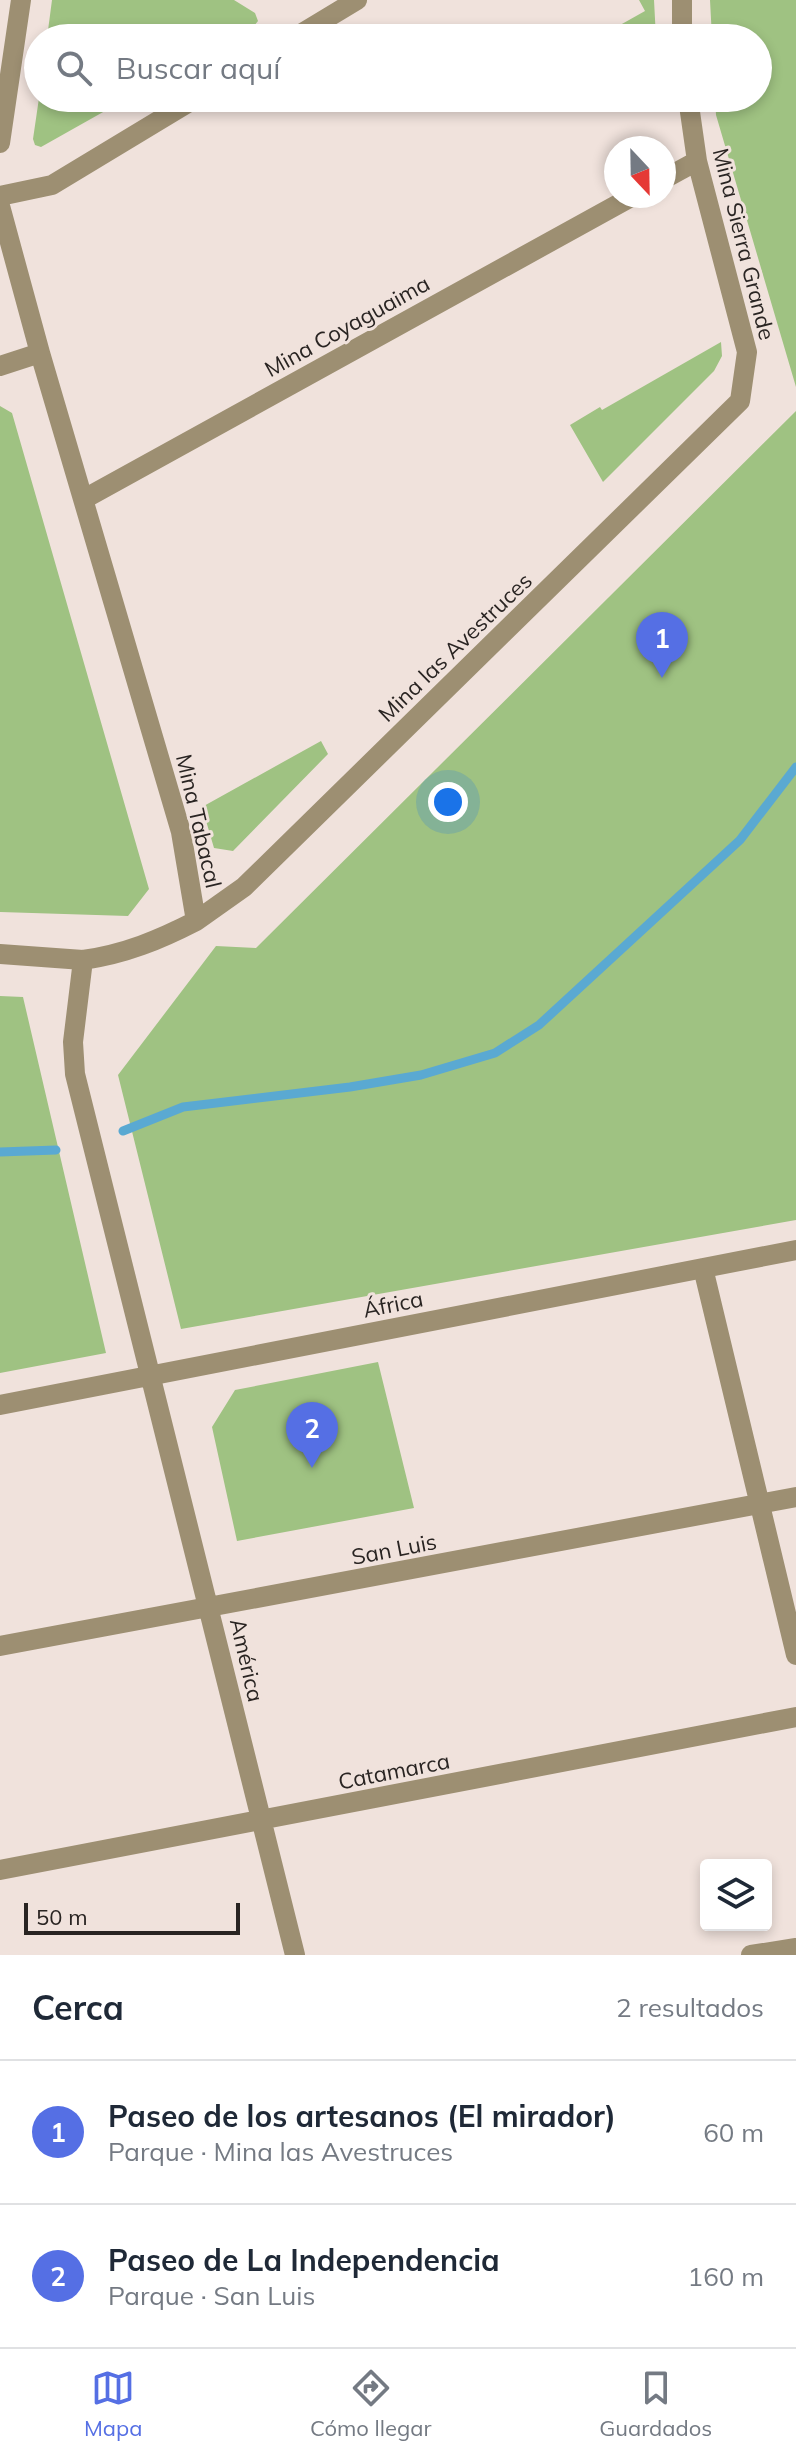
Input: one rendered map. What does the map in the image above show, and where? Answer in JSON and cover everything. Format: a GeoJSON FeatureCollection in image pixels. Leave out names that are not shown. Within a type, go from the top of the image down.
{"type":"FeatureCollection","features":[{"type":"Feature","properties":{"kind":"street"},"geometry":{"type":"LineString","coordinates":[[0,143],[21,0]]}},
{"type":"Feature","properties":{"kind":"street"},"geometry":{"type":"LineString","coordinates":[[317,24],[357,0]]}},
{"type":"Feature","properties":{"kind":"street"},"geometry":{"type":"LineString","coordinates":[[682,0],[682,24]]}},
{"type":"Feature","properties":{"kind":"street"},"geometry":{"type":"LineString","coordinates":[[0,196],[52,185],[173,112]]}},
{"type":"Feature","properties":{"kind":"street","name":"Mina Sierra Grande"},"geometry":{"type":"LineString","coordinates":[[690,112],[697,161],[747,352],[740,401]]}},
{"type":"Feature","properties":{"kind":"street"},"geometry":{"type":"LineString","coordinates":[[676,172],[697,161]]}},
{"type":"Feature","properties":{"kind":"street","name":"Mina Tabacal"},"geometry":{"type":"LineString","coordinates":[[0,206],[40,353],[181,832],[196,921],[117,955],[83,960],[0,954]]}},
{"type":"Feature","properties":{"kind":"street","name":"Mina Coyaguaima"},"geometry":{"type":"LineString","coordinates":[[84,499],[611,208]]}},
{"type":"Feature","properties":{"kind":"street"},"geometry":{"type":"LineString","coordinates":[[0,366],[40,353]]}},
{"type":"Feature","properties":{"kind":"street","name":"Mina las Avestruces"},"geometry":{"type":"LineString","coordinates":[[196,921],[244,887],[740,401]]}},
{"type":"Feature","properties":{"kind":"street"},"geometry":{"type":"LineString","coordinates":[[83,960],[73,1042],[75,1074],[152,1376]]}},
{"type":"Feature","properties":{"kind":"street","name":"África"},"geometry":{"type":"LineString","coordinates":[[0,1405],[796,1250]]}},
{"type":"Feature","properties":{"kind":"street"},"geometry":{"type":"LineString","coordinates":[[703,1268],[796,1655]]}},
{"type":"Feature","properties":{"kind":"street","name":"América"},"geometry":{"type":"LineString","coordinates":[[152,1376],[295,1955]]}},
{"type":"Feature","properties":{"kind":"street","name":"San Luis"},"geometry":{"type":"LineString","coordinates":[[0,1646],[796,1497]]}},
{"type":"Feature","properties":{"kind":"street","name":"Catamarca"},"geometry":{"type":"LineString","coordinates":[[0,1870],[796,1717]]}},
{"type":"Feature","properties":{"kind":"street"},"geometry":{"type":"LineString","coordinates":[[751,1955],[796,1948]]}},
{"type":"Feature","properties":{"kind":"green space"},"geometry":{"type":"Polygon","coordinates":[[[52,0],[234,0],[255,13],[258,21],[256,24],[49,24],[52,0]]]}},
{"type":"Feature","properties":{"kind":"green space"},"geometry":{"type":"Polygon","coordinates":[[[639,0],[654,0],[655,24],[622,24],[645,11],[639,0]]]}},
{"type":"Feature","properties":{"kind":"green space"},"geometry":{"type":"Polygon","coordinates":[[[710,0],[796,0],[796,387],[716,115],[716,112],[772,112],[772,24],[711,24],[710,0]]]}},
{"type":"Feature","properties":{"kind":"green space"},"geometry":{"type":"Polygon","coordinates":[[[37,112],[103,112],[41,147],[35,145],[37,112]]]}},
{"type":"Feature","properties":{"kind":"green space"},"geometry":{"type":"Polygon","coordinates":[[[721,342],[722,356],[714,371],[603,482],[570,425],[721,342]]]}},
{"type":"Feature","properties":{"kind":"green space"},"geometry":{"type":"Polygon","coordinates":[[[0,406],[12,413],[149,889],[128,916],[0,912],[0,406]]]}},
{"type":"Feature","properties":{"kind":"green space"},"geometry":{"type":"Polygon","coordinates":[[[796,411],[796,1220],[181,1329],[118,1075],[216,946],[256,948],[796,411]]]}},
{"type":"Feature","properties":{"kind":"green space"},"geometry":{"type":"Polygon","coordinates":[[[321,741],[328,754],[233,851],[214,848],[202,807],[321,741]]]}},
{"type":"Feature","properties":{"kind":"green space"},"geometry":{"type":"Polygon","coordinates":[[[0,996],[23,997],[106,1353],[0,1373],[0,996]]]}},
{"type":"Feature","properties":{"kind":"green space"},"geometry":{"type":"Polygon","coordinates":[[[378,1362],[414,1508],[237,1541],[212,1427],[235,1390],[378,1362]]]}},
{"type":"Feature","properties":{"kind":"waterway"},"geometry":{"type":"LineString","coordinates":[[123,1131],[183,1107],[350,1087],[421,1075],[495,1053],[539,1025],[740,840],[796,767]]}},
{"type":"Feature","properties":{"kind":"waterway"},"geometry":{"type":"LineString","coordinates":[[0,1152],[56,1150]]}},
{"type":"Feature","properties":{"kind":"place","name":"Paseo de los artesanos (El mirador)"},"geometry":{"type":"Point","coordinates":[662,678]}},
{"type":"Feature","properties":{"kind":"place","name":"Paseo de La Independencia"},"geometry":{"type":"Point","coordinates":[312,1468]}}]}
